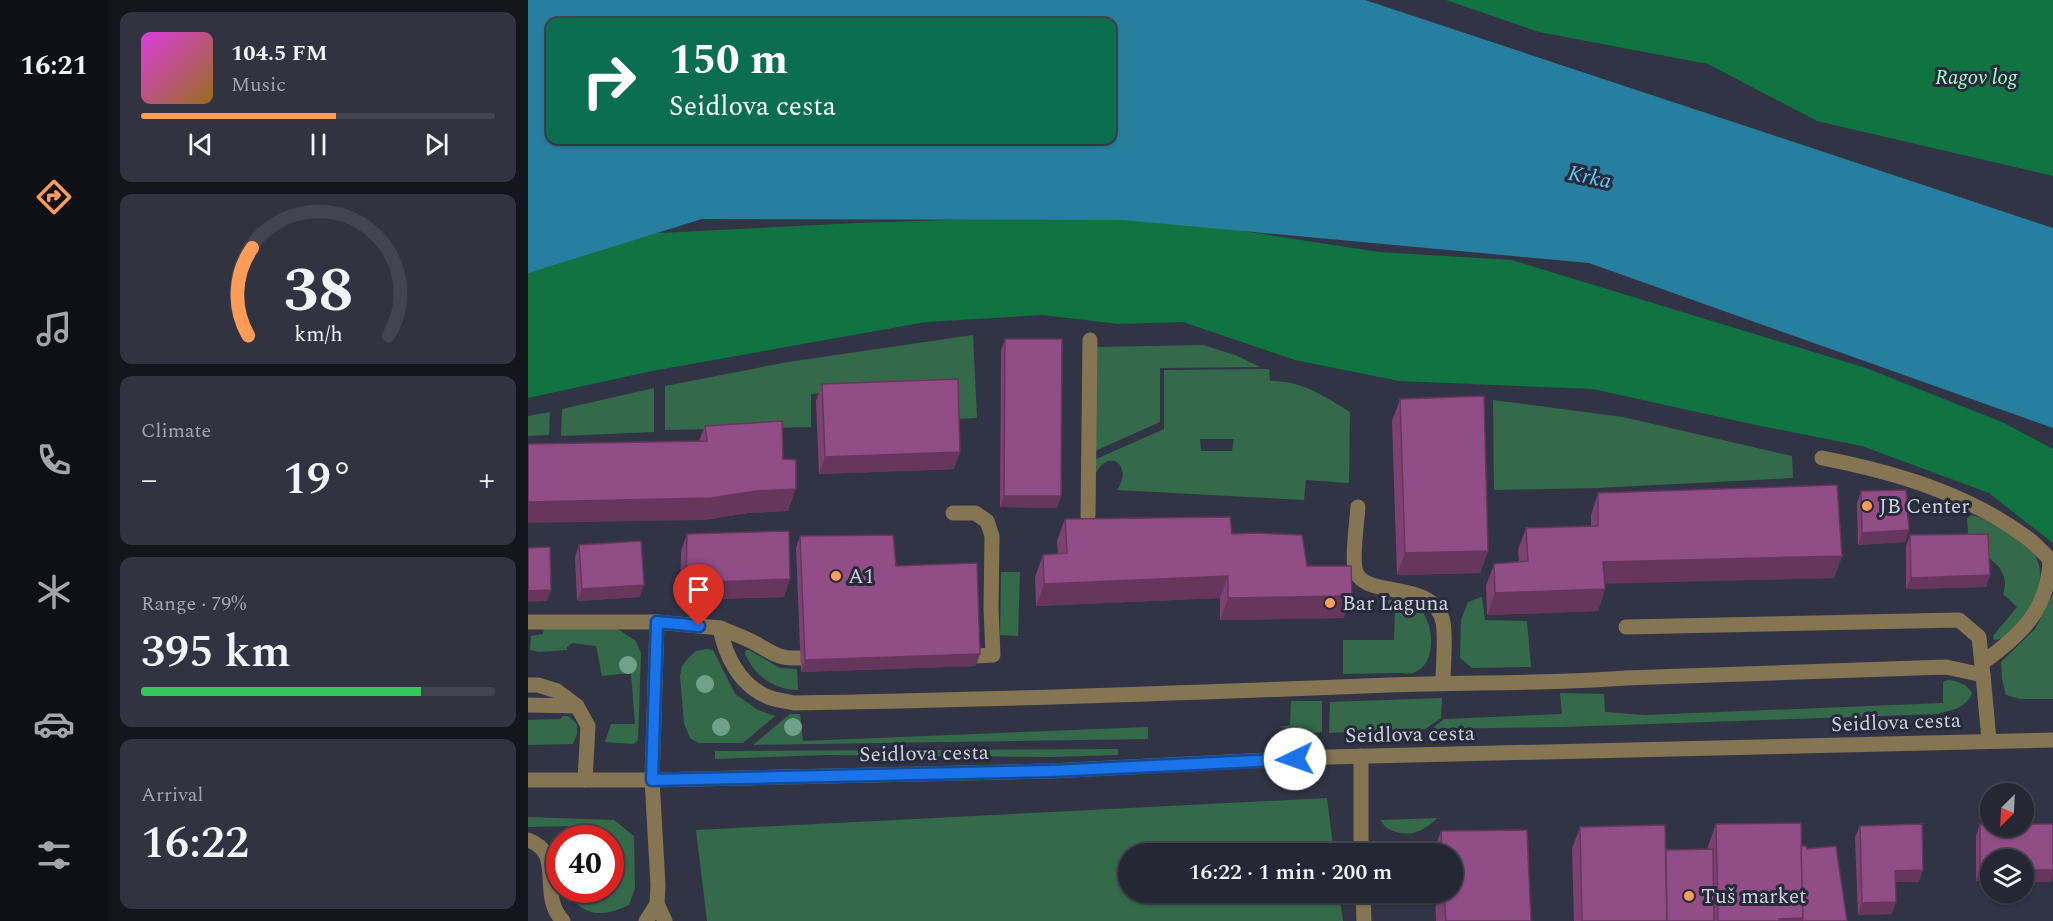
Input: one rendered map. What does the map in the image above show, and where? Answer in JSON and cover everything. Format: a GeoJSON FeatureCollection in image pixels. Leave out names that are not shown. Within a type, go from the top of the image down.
{"type":"FeatureCollection","features":[{"type":"Feature","properties":{"kind":"street"},"geometry":{"type":"LineString","coordinates":[[1089,516],[1090,340]]}},
{"type":"Feature","properties":{"kind":"street"},"geometry":{"type":"LineString","coordinates":[[720,628],[723,646],[739,674],[749,686],[767,696],[794,703],[1027,699],[1171,692],[1576,681],[1946,667],[1983,669],[2019,633],[2038,609],[2048,584],[2051,560],[2026,537],[1960,498],[1919,482],[1872,468],[1822,458]]}},
{"type":"Feature","properties":{"kind":"street"},"geometry":{"type":"LineString","coordinates":[[1358,507],[1355,568],[1360,579],[1390,590],[1414,593],[1434,604],[1443,621],[1443,683]]}},
{"type":"Feature","properties":{"kind":"street"},"geometry":{"type":"LineString","coordinates":[[953,513],[975,513],[987,521],[993,536],[991,609],[993,655],[975,656]]}},
{"type":"Feature","properties":{"kind":"street","name":"Seidlova cesta"},"geometry":{"type":"LineString","coordinates":[[1626,627],[1959,620],[1979,638],[1989,740]]}},
{"type":"Feature","properties":{"kind":"street"},"geometry":{"type":"LineString","coordinates":[[528,622],[657,622],[720,628],[747,639],[779,657],[800,658]]}},
{"type":"Feature","properties":{"kind":"street"},"geometry":{"type":"LineString","coordinates":[[657,622],[652,780],[657,904],[665,921]]}},
{"type":"Feature","properties":{"kind":"street"},"geometry":{"type":"LineString","coordinates":[[528,685],[557,691],[577,706],[588,726],[585,780]]}},
{"type":"Feature","properties":{"kind":"street"},"geometry":{"type":"LineString","coordinates":[[528,705],[577,706]]}},
{"type":"Feature","properties":{"kind":"street","name":"Seidlova cesta"},"geometry":{"type":"LineString","coordinates":[[528,780],[652,780],[1051,771],[1361,756],[2053,740]]}},
{"type":"Feature","properties":{"kind":"street"},"geometry":{"type":"LineString","coordinates":[[1361,756],[1361,843]]}},
{"type":"Feature","properties":{"kind":"street"},"geometry":{"type":"LineString","coordinates":[[528,840],[538,843],[546,852],[550,865],[552,904],[563,921]]}},
{"type":"Feature","properties":{"kind":"street"},"geometry":{"type":"LineString","coordinates":[[1363,903],[1364,921]]}},
{"type":"Feature","properties":{"kind":"street"},"geometry":{"type":"LineString","coordinates":[[646,921],[657,904]]}},
{"type":"Feature","properties":{"kind":"green space","name":"Ragov log"},"geometry":{"type":"Polygon","coordinates":[[[1446,0],[2053,0],[2053,176],[1817,121],[1708,64],[1539,32],[1446,0]]]}},
{"type":"Feature","properties":{"kind":"green space"},"geometry":{"type":"Polygon","coordinates":[[[1104,215],[1178,221],[1379,252],[1512,260],[1866,368],[2004,423],[2053,449],[2053,543],[1989,493],[1862,446],[1593,389],[1399,381],[1295,360],[1183,322],[1119,324],[1042,315],[926,322],[652,371],[528,398],[528,271],[639,234],[857,223],[1104,215]]]}},
{"type":"Feature","properties":{"kind":"green space"},"geometry":{"type":"Polygon","coordinates":[[[973,335],[977,418],[957,419],[954,386],[811,394],[811,427],[665,430],[665,386],[788,362],[973,335]]]}},
{"type":"Feature","properties":{"kind":"green space"},"geometry":{"type":"Polygon","coordinates":[[[1203,345],[1235,355],[1260,367],[1160,368],[1160,422],[1095,451],[1094,347],[1203,345]]]}},
{"type":"Feature","properties":{"kind":"green space"},"geometry":{"type":"Polygon","coordinates":[[[1269,369],[1270,381],[1302,386],[1341,406],[1350,412],[1349,483],[1306,480],[1304,500],[1117,490],[1123,473],[1121,467],[1112,460],[1100,466],[1095,475],[1094,460],[1164,429],[1164,370],[1269,369]],[[1200,439],[1201,451],[1232,451],[1234,439],[1200,439]]]}},
{"type":"Feature","properties":{"kind":"green space"},"geometry":{"type":"Polygon","coordinates":[[[654,388],[654,432],[561,436],[562,409],[654,388]]]}},
{"type":"Feature","properties":{"kind":"green space"},"geometry":{"type":"Polygon","coordinates":[[[1493,400],[1623,417],[1792,456],[1793,478],[1596,488],[1494,490],[1493,400]]]}},
{"type":"Feature","properties":{"kind":"green space"},"geometry":{"type":"Polygon","coordinates":[[[550,412],[549,435],[528,436],[528,416],[550,412]]]}},
{"type":"Feature","properties":{"kind":"green space"},"geometry":{"type":"Polygon","coordinates":[[[1972,515],[2026,543],[2037,559],[2040,569],[2039,588],[2031,606],[2011,631],[1998,640],[1994,640],[1993,636],[2017,607],[2003,594],[2004,577],[1997,564],[1969,546],[1967,518],[1972,515]]]}},
{"type":"Feature","properties":{"kind":"green space"},"geometry":{"type":"Polygon","coordinates":[[[1001,572],[1020,572],[1018,636],[1000,635],[1001,572]]]}},
{"type":"Feature","properties":{"kind":"green space"},"geometry":{"type":"Polygon","coordinates":[[[2053,594],[2053,699],[2021,699],[2006,695],[2001,662],[2035,629],[2053,594]]]}},
{"type":"Feature","properties":{"kind":"green space"},"geometry":{"type":"Polygon","coordinates":[[[1482,597],[1485,620],[1527,621],[1531,667],[1472,668],[1460,658],[1461,620],[1468,602],[1482,597]]]}},
{"type":"Feature","properties":{"kind":"green space"},"geometry":{"type":"Polygon","coordinates":[[[1382,599],[1409,603],[1422,611],[1431,636],[1430,654],[1426,662],[1421,669],[1413,673],[1343,674],[1343,640],[1394,640],[1395,613],[1382,599]]]}},
{"type":"Feature","properties":{"kind":"green space"},"geometry":{"type":"Polygon","coordinates":[[[544,628],[616,628],[636,641],[641,653],[638,740],[634,744],[605,742],[611,724],[635,724],[631,673],[602,676],[596,646],[572,643],[567,650],[539,652],[530,650],[531,636],[543,634],[544,628]]]}},
{"type":"Feature","properties":{"kind":"green space"},"geometry":{"type":"Polygon","coordinates":[[[713,650],[735,694],[758,710],[775,716],[743,743],[698,743],[690,738],[684,723],[680,676],[682,666],[696,651],[713,650]]]}},
{"type":"Feature","properties":{"kind":"green space"},"geometry":{"type":"Polygon","coordinates":[[[746,650],[780,668],[797,669],[798,690],[781,687],[766,680],[749,662],[745,654],[746,650]]]}},
{"type":"Feature","properties":{"kind":"green space"},"geometry":{"type":"Polygon","coordinates":[[[1948,680],[1962,684],[1972,693],[1962,706],[1937,714],[1563,727],[1432,729],[1444,719],[1562,714],[1560,693],[1604,694],[1605,712],[1645,715],[1943,703],[1943,682],[1948,680]]]}},
{"type":"Feature","properties":{"kind":"green space"},"geometry":{"type":"Polygon","coordinates":[[[1442,698],[1441,718],[1425,729],[1329,733],[1330,702],[1442,698]]]}},
{"type":"Feature","properties":{"kind":"green space"},"geometry":{"type":"Polygon","coordinates":[[[1291,701],[1322,701],[1322,732],[1308,734],[1297,729],[1278,727],[1290,725],[1291,701]]]}},
{"type":"Feature","properties":{"kind":"green space"},"geometry":{"type":"Polygon","coordinates":[[[790,714],[800,714],[803,741],[1148,727],[1148,739],[753,745],[790,714]]]}},
{"type":"Feature","properties":{"kind":"green space"},"geometry":{"type":"Polygon","coordinates":[[[562,716],[568,716],[577,724],[577,734],[573,744],[528,745],[528,720],[561,719],[562,716]]]}},
{"type":"Feature","properties":{"kind":"green space"},"geometry":{"type":"Polygon","coordinates":[[[1118,749],[1118,755],[1051,757],[825,755],[715,759],[715,751],[1118,749]]]}},
{"type":"Feature","properties":{"kind":"green space"},"geometry":{"type":"Polygon","coordinates":[[[1327,798],[1333,843],[1118,843],[1118,903],[1340,903],[1343,921],[707,921],[696,830],[1327,798]]]}},
{"type":"Feature","properties":{"kind":"green space"},"geometry":{"type":"Polygon","coordinates":[[[528,817],[614,820],[620,825],[546,825],[528,827],[528,817]]]}},
{"type":"Feature","properties":{"kind":"green space"},"geometry":{"type":"Polygon","coordinates":[[[1438,818],[1422,830],[1406,834],[1387,828],[1381,820],[1438,818]]]}},
{"type":"Feature","properties":{"kind":"green space"},"geometry":{"type":"Polygon","coordinates":[[[624,828],[634,836],[635,888],[629,905],[602,913],[594,913],[577,903],[624,903],[624,828]]]}},
{"type":"Feature","properties":{"kind":"water","name":"Krka"},"geometry":{"type":"Polygon","coordinates":[[[528,0],[1365,0],[2053,228],[2053,428],[1589,263],[1123,220],[702,219],[528,273],[528,0]]]}},
{"type":"Feature","properties":{"kind":"building"},"geometry":{"type":"Polygon","coordinates":[[[1005,339],[1062,339],[1061,496],[1004,496],[1005,339]]]}},
{"type":"Feature","properties":{"kind":"building"},"geometry":{"type":"Polygon","coordinates":[[[958,379],[960,452],[825,457],[822,384],[958,379]]]}},
{"type":"Feature","properties":{"kind":"building"},"geometry":{"type":"Polygon","coordinates":[[[1484,396],[1488,551],[1405,553],[1400,399],[1484,396]]]}},
{"type":"Feature","properties":{"kind":"building"},"geometry":{"type":"Polygon","coordinates":[[[782,421],[783,459],[796,460],[796,489],[756,491],[711,498],[528,502],[528,444],[707,441],[705,426],[782,421]]]}},
{"type":"Feature","properties":{"kind":"building"},"geometry":{"type":"Polygon","coordinates":[[[1837,485],[1842,556],[1603,562],[1605,589],[1495,593],[1494,564],[1528,561],[1526,528],[1598,526],[1598,493],[1837,485]]]}},
{"type":"Feature","properties":{"kind":"building"},"geometry":{"type":"Polygon","coordinates":[[[1906,490],[1909,530],[1862,533],[1861,491],[1906,490]]]}},
{"type":"Feature","properties":{"kind":"building"},"geometry":{"type":"Polygon","coordinates":[[[1230,517],[1232,534],[1302,535],[1307,566],[1351,566],[1352,596],[1228,598],[1228,576],[1044,584],[1043,555],[1067,553],[1065,519],[1230,517]]]}},
{"type":"Feature","properties":{"kind":"building"},"geometry":{"type":"Polygon","coordinates":[[[789,531],[790,579],[686,583],[687,534],[789,531]]]}},
{"type":"Feature","properties":{"kind":"building"},"geometry":{"type":"Polygon","coordinates":[[[1988,534],[1990,575],[1911,578],[1910,535],[1988,534]]]}},
{"type":"Feature","properties":{"kind":"building"},"geometry":{"type":"Polygon","coordinates":[[[893,535],[896,566],[977,563],[980,654],[805,660],[800,536],[893,535]]]}},
{"type":"Feature","properties":{"kind":"building"},"geometry":{"type":"Polygon","coordinates":[[[641,541],[644,585],[582,589],[579,545],[641,541]]]}},
{"type":"Feature","properties":{"kind":"building"},"geometry":{"type":"Polygon","coordinates":[[[550,547],[551,590],[528,591],[528,548],[550,547]]]}},
{"type":"Feature","properties":{"kind":"building"},"geometry":{"type":"Polygon","coordinates":[[[1801,823],[1803,918],[1779,919],[1779,921],[1718,921],[1716,824],[1801,823]]]}},
{"type":"Feature","properties":{"kind":"building"},"geometry":{"type":"Polygon","coordinates":[[[1922,824],[1923,870],[1895,871],[1896,902],[1862,903],[1860,826],[1922,824]]]}},
{"type":"Feature","properties":{"kind":"building"},"geometry":{"type":"Polygon","coordinates":[[[2034,824],[2053,824],[2053,870],[2034,870],[2034,849],[1980,849],[1980,837],[2034,837],[2034,824]]]}},
{"type":"Feature","properties":{"kind":"building"},"geometry":{"type":"Polygon","coordinates":[[[1665,825],[1667,921],[1582,921],[1580,827],[1665,825]]]}},
{"type":"Feature","properties":{"kind":"building"},"geometry":{"type":"Polygon","coordinates":[[[1527,830],[1531,921],[1446,921],[1445,903],[1463,903],[1463,843],[1442,843],[1441,831],[1527,830]]]}},
{"type":"Feature","properties":{"kind":"building"},"geometry":{"type":"Polygon","coordinates":[[[1801,846],[1806,846],[1807,849],[1836,846],[1847,921],[1802,921],[1801,846]]]}},
{"type":"Feature","properties":{"kind":"building"},"geometry":{"type":"Polygon","coordinates":[[[1713,849],[1714,921],[1667,921],[1666,850],[1713,849]]]}},
{"type":"Feature","properties":{"kind":"place","name":"JB Center"},"geometry":{"type":"Point","coordinates":[1867,506]}},
{"type":"Feature","properties":{"kind":"place","name":"A1"},"geometry":{"type":"Point","coordinates":[836,576]}},
{"type":"Feature","properties":{"kind":"place","name":"Bar Laguna"},"geometry":{"type":"Point","coordinates":[1330,603]}},
{"type":"Feature","properties":{"kind":"place","name":"Tuš market"},"geometry":{"type":"Point","coordinates":[1689,896]}},
{"type":"Feature","properties":{"kind":"route"},"geometry":{"type":"LineString","coordinates":[[699,626],[657,622],[652,780],[1051,771],[1295,759]]}}]}
